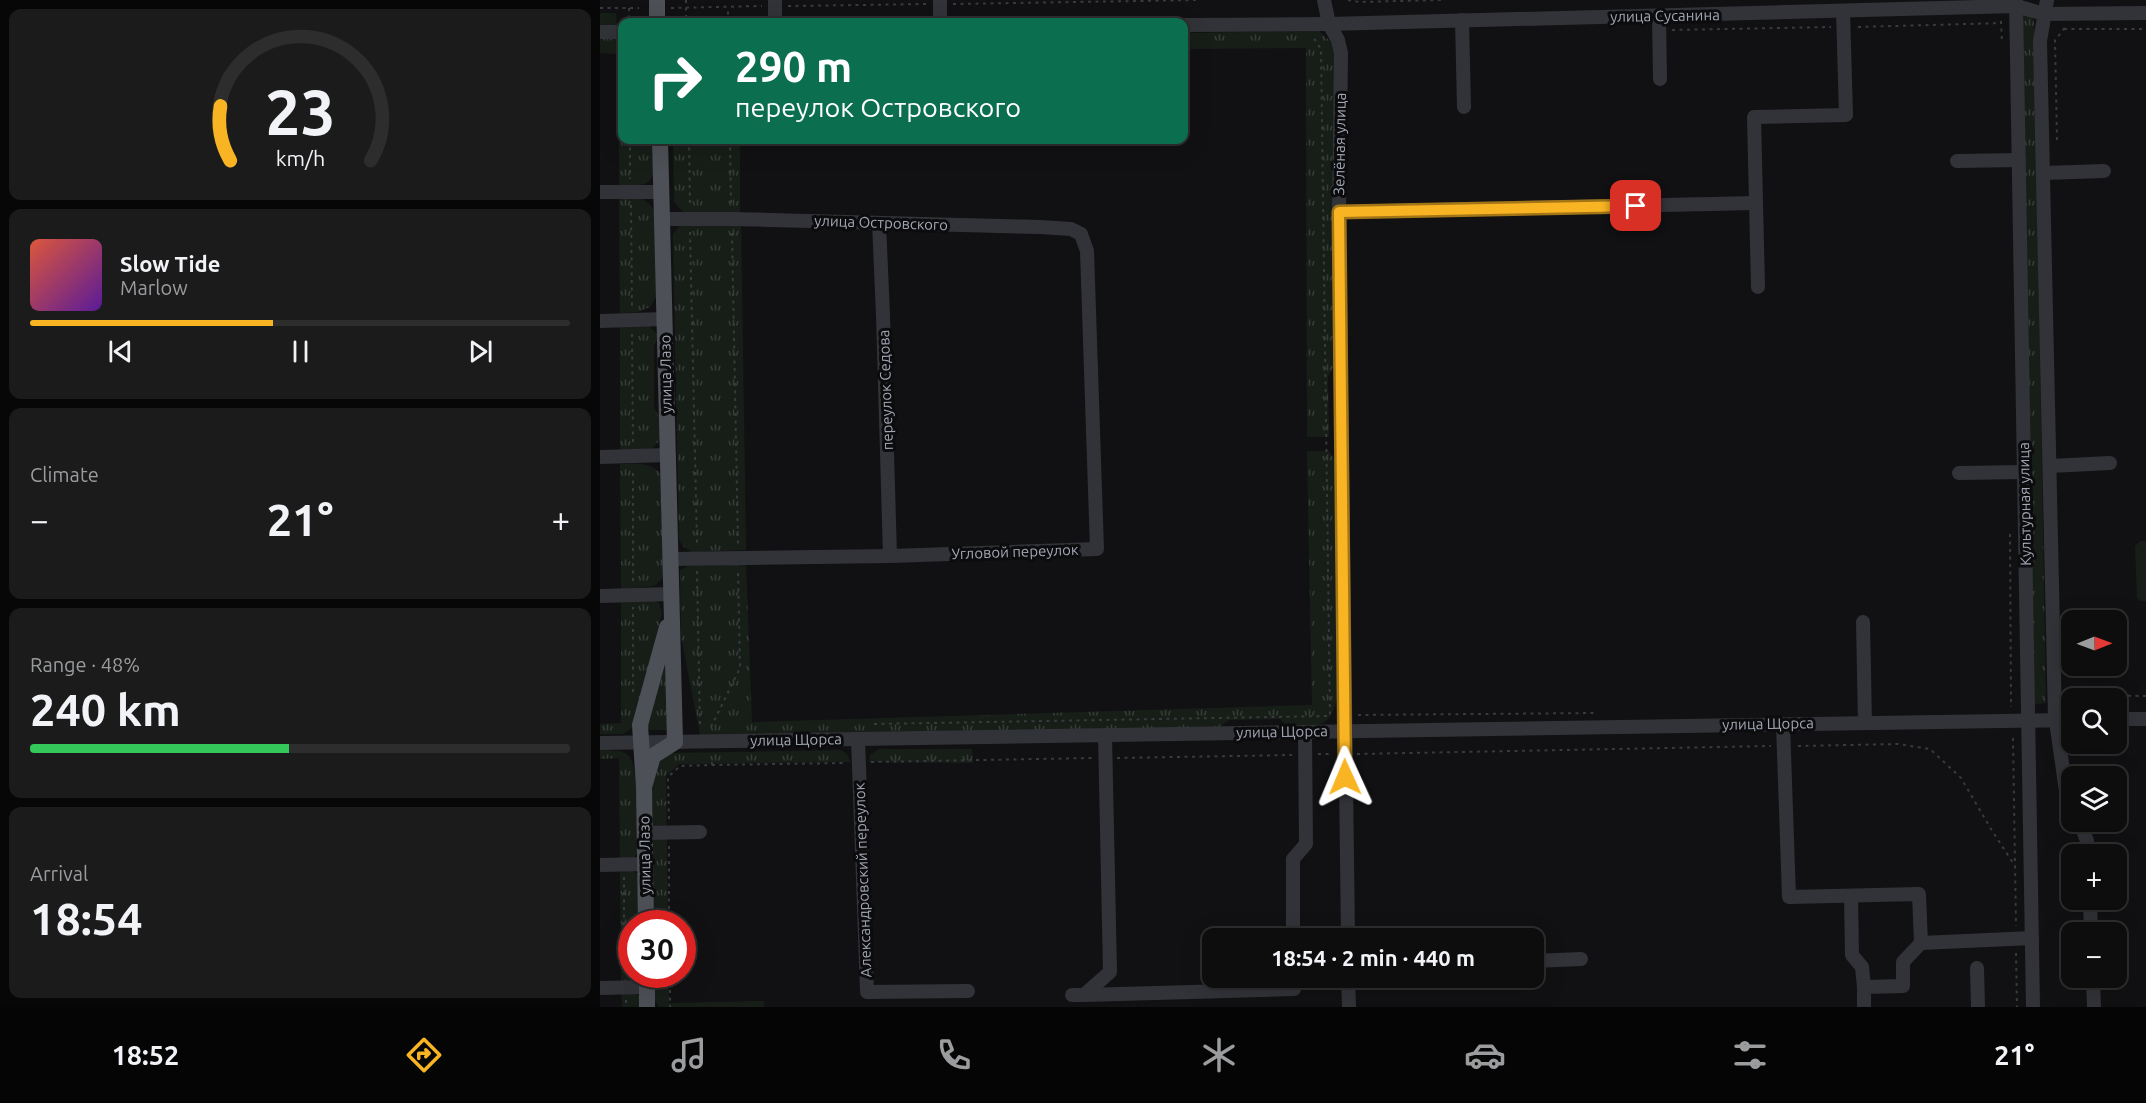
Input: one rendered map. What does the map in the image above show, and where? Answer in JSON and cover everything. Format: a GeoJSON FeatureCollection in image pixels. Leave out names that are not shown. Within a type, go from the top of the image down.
{"type":"FeatureCollection","features":[{"type":"Feature","properties":{"kind":"main road"},"geometry":{"type":"LineString","coordinates":[[659,18],[664,4]]}},
{"type":"Feature","properties":{"kind":"main road","name":"улица Лазо"},"geometry":{"type":"LineString","coordinates":[[646,910],[645,833],[653,756],[675,742],[660,144]]}},
{"type":"Feature","properties":{"kind":"main road","name":"улица Лазо"},"geometry":{"type":"LineString","coordinates":[[651,783],[641,742],[640,725],[672,602]]}},
{"type":"Feature","properties":{"kind":"main road"},"geometry":{"type":"LineString","coordinates":[[647,988],[647,1007]]}},
{"type":"Feature","properties":{"kind":"street"},"geometry":{"type":"LineString","coordinates":[[775,0],[775,18]]}},
{"type":"Feature","properties":{"kind":"street"},"geometry":{"type":"LineString","coordinates":[[940,0],[940,18]]}},
{"type":"Feature","properties":{"kind":"street","name":"Зелёная улица"},"geometry":{"type":"LineString","coordinates":[[1324,0],[1329,24],[1338,40],[1341,53],[1339,212],[1348,928]]}},
{"type":"Feature","properties":{"kind":"street"},"geometry":{"type":"LineString","coordinates":[[1718,0],[1718,14]]}},
{"type":"Feature","properties":{"kind":"street","name":"Культурная улица"},"geometry":{"type":"LineString","coordinates":[[2047,0],[2040,41],[2055,720],[2062,766]]}},
{"type":"Feature","properties":{"kind":"street","name":"улица Сусанина"},"geometry":{"type":"LineString","coordinates":[[1188,25],[1659,16],[1843,11],[1881,5],[2016,3],[2044,14],[2146,13]]}},
{"type":"Feature","properties":{"kind":"street","name":"Культурная улица"},"geometry":{"type":"LineString","coordinates":[[2016,3],[2033,1007]]}},
{"type":"Feature","properties":{"kind":"street"},"geometry":{"type":"LineString","coordinates":[[1758,287],[1754,117],[1846,115],[1843,11]]}},
{"type":"Feature","properties":{"kind":"street"},"geometry":{"type":"LineString","coordinates":[[1659,16],[1660,79]]}},
{"type":"Feature","properties":{"kind":"street"},"geometry":{"type":"LineString","coordinates":[[1462,21],[1464,107]]}},
{"type":"Feature","properties":{"kind":"street"},"geometry":{"type":"LineString","coordinates":[[600,32],[618,32]]}},
{"type":"Feature","properties":{"kind":"street"},"geometry":{"type":"LineString","coordinates":[[1957,161],[2019,160]]}},
{"type":"Feature","properties":{"kind":"street"},"geometry":{"type":"LineString","coordinates":[[2043,173],[2104,171]]}},
{"type":"Feature","properties":{"kind":"street"},"geometry":{"type":"LineString","coordinates":[[600,192],[662,192]]}},
{"type":"Feature","properties":{"kind":"street"},"geometry":{"type":"LineString","coordinates":[[1339,212],[1756,203]]}},
{"type":"Feature","properties":{"kind":"street","name":"улица Островского"},"geometry":{"type":"LineString","coordinates":[[662,219],[1071,229],[1081,234],[1087,251]]}},
{"type":"Feature","properties":{"kind":"street","name":"переулок Седова"},"geometry":{"type":"LineString","coordinates":[[879,223],[884,315],[890,556]]}},
{"type":"Feature","properties":{"kind":"street","name":"Угловой переулок"},"geometry":{"type":"LineString","coordinates":[[670,559],[890,556],[1097,549],[1087,251]]}},
{"type":"Feature","properties":{"kind":"street"},"geometry":{"type":"LineString","coordinates":[[600,321],[665,319]]}},
{"type":"Feature","properties":{"kind":"street"},"geometry":{"type":"LineString","coordinates":[[600,457],[668,455]]}},
{"type":"Feature","properties":{"kind":"street"},"geometry":{"type":"LineString","coordinates":[[2050,466],[2110,462]]}},
{"type":"Feature","properties":{"kind":"street"},"geometry":{"type":"LineString","coordinates":[[1959,473],[2024,472]]}},
{"type":"Feature","properties":{"kind":"street"},"geometry":{"type":"LineString","coordinates":[[600,596],[633,595],[672,602]]}},
{"type":"Feature","properties":{"kind":"street"},"geometry":{"type":"LineString","coordinates":[[1863,622],[1865,723]]}},
{"type":"Feature","properties":{"kind":"street"},"geometry":{"type":"LineString","coordinates":[[2054,647],[2061,647]]}},
{"type":"Feature","properties":{"kind":"street"},"geometry":{"type":"LineString","coordinates":[[2127,719],[2146,719]]}},
{"type":"Feature","properties":{"kind":"street","name":"улица Щорса"},"geometry":{"type":"LineString","coordinates":[[600,743],[2061,720]]}},
{"type":"Feature","properties":{"kind":"street"},"geometry":{"type":"LineString","coordinates":[[1783,724],[1789,897],[1919,894],[1921,943]]}},
{"type":"Feature","properties":{"kind":"street"},"geometry":{"type":"LineString","coordinates":[[1293,928],[1293,859],[1306,844],[1305,732]]}},
{"type":"Feature","properties":{"kind":"street"},"geometry":{"type":"LineString","coordinates":[[1105,735],[1110,972],[1078,995],[1294,988]]}},
{"type":"Feature","properties":{"kind":"street","name":"Александровский переулок"},"geometry":{"type":"LineString","coordinates":[[858,739],[867,992],[968,991]]}},
{"type":"Feature","properties":{"kind":"street"},"geometry":{"type":"LineString","coordinates":[[645,833],[700,832]]}},
{"type":"Feature","properties":{"kind":"street"},"geometry":{"type":"LineString","coordinates":[[600,865],[645,864]]}},
{"type":"Feature","properties":{"kind":"street"},"geometry":{"type":"LineString","coordinates":[[1851,896],[1852,955],[1862,967],[1864,1007]]}},
{"type":"Feature","properties":{"kind":"street"},"geometry":{"type":"LineString","coordinates":[[1864,987],[1904,986],[1903,962],[1921,943],[2032,938]]}},
{"type":"Feature","properties":{"kind":"street"},"geometry":{"type":"LineString","coordinates":[[1544,961],[1581,959]]}},
{"type":"Feature","properties":{"kind":"street"},"geometry":{"type":"LineString","coordinates":[[1977,968],[1978,1007]]}},
{"type":"Feature","properties":{"kind":"street"},"geometry":{"type":"LineString","coordinates":[[600,988],[618,988]]}},
{"type":"Feature","properties":{"kind":"street"},"geometry":{"type":"LineString","coordinates":[[1348,988],[1349,1007]]}},
{"type":"Feature","properties":{"kind":"street"},"geometry":{"type":"LineString","coordinates":[[2093,988],[2094,1007]]}},
{"type":"Feature","properties":{"kind":"path"},"geometry":{"type":"LineString","coordinates":[[686,0],[686,18]]}},
{"type":"Feature","properties":{"kind":"path"},"geometry":{"type":"LineString","coordinates":[[1348,0],[1359,2],[1442,0]]}},
{"type":"Feature","properties":{"kind":"path"},"geometry":{"type":"LineString","coordinates":[[664,4],[686,8]]}},
{"type":"Feature","properties":{"kind":"path"},"geometry":{"type":"LineString","coordinates":[[728,7],[728,18]]}},
{"type":"Feature","properties":{"kind":"path"},"geometry":{"type":"LineString","coordinates":[[600,8],[639,8]]}},
{"type":"Feature","properties":{"kind":"path"},"geometry":{"type":"LineString","coordinates":[[628,8],[629,18]]}},
{"type":"Feature","properties":{"kind":"path"},"geometry":{"type":"LineString","coordinates":[[866,724],[1330,716],[1321,49],[1311,34],[1311,24]]}},
{"type":"Feature","properties":{"kind":"path"},"geometry":{"type":"LineString","coordinates":[[2055,40],[2064,29],[2146,29]]}},
{"type":"Feature","properties":{"kind":"path"},"geometry":{"type":"LineString","coordinates":[[630,144],[633,691]]}},
{"type":"Feature","properties":{"kind":"path"},"geometry":{"type":"LineString","coordinates":[[689,144],[700,727]]}},
{"type":"Feature","properties":{"kind":"path"},"geometry":{"type":"LineString","coordinates":[[720,727],[711,727],[740,668],[730,144]]}},
{"type":"Feature","properties":{"kind":"path"},"geometry":{"type":"LineString","coordinates":[[2127,696],[2146,696]]}},
{"type":"Feature","properties":{"kind":"path"},"geometry":{"type":"LineString","coordinates":[[2013,738],[2017,1007]]}},
{"type":"Feature","properties":{"kind":"path"},"geometry":{"type":"LineString","coordinates":[[1898,744],[1930,749],[1961,778],[2015,866]]}},
{"type":"Feature","properties":{"kind":"path"},"geometry":{"type":"LineString","coordinates":[[651,783],[668,780]]}},
{"type":"Feature","properties":{"kind":"path"},"geometry":{"type":"LineString","coordinates":[[626,864],[623,872],[626,910]]}},
{"type":"Feature","properties":{"kind":"path"},"geometry":{"type":"LineString","coordinates":[[626,988],[626,1007]]}},
{"type":"Feature","properties":{"kind":"path"},"geometry":{"type":"LineString","coordinates":[[670,988],[670,1007]]}},
{"type":"Feature","properties":{"kind":"green space"},"geometry":{"type":"Polygon","coordinates":[[[600,13],[616,13],[617,27],[600,27],[600,13]]]}},
{"type":"Feature","properties":{"kind":"green space"},"geometry":{"type":"Polygon","coordinates":[[[2026,15],[2033,18],[2034,22],[2046,703],[2034,704],[2023,18],[2026,15]]]}},
{"type":"Feature","properties":{"kind":"green space"},"geometry":{"type":"Polygon","coordinates":[[[1319,31],[1332,43],[1335,53],[1335,365],[1328,376],[1329,437],[1307,437],[1306,48],[1188,49],[1188,33],[1319,31]]]}},
{"type":"Feature","properties":{"kind":"green space"},"geometry":{"type":"Polygon","coordinates":[[[600,39],[618,39],[618,54],[600,53],[600,39]]]}},
{"type":"Feature","properties":{"kind":"green space"},"geometry":{"type":"Polygon","coordinates":[[[619,144],[654,144],[654,171],[649,181],[644,184],[619,185],[619,144]]]}},
{"type":"Feature","properties":{"kind":"green space"},"geometry":{"type":"Polygon","coordinates":[[[673,144],[740,144],[740,213],[685,214],[674,202],[673,144]]]}},
{"type":"Feature","properties":{"kind":"green space"},"geometry":{"type":"Polygon","coordinates":[[[619,197],[644,200],[655,212],[656,297],[650,307],[638,312],[620,313],[619,197]]]}},
{"type":"Feature","properties":{"kind":"green space"},"geometry":{"type":"Polygon","coordinates":[[[741,223],[746,550],[692,552],[679,540],[673,234],[682,224],[741,223]]]}},
{"type":"Feature","properties":{"kind":"green space"},"geometry":{"type":"Polygon","coordinates":[[[620,326],[649,326],[657,334],[658,339],[654,345],[654,408],[661,420],[661,439],[652,449],[620,450],[620,326]]]}},
{"type":"Feature","properties":{"kind":"green space"},"geometry":{"type":"Polygon","coordinates":[[[1307,451],[1329,451],[1335,460],[1337,698],[1330,716],[1320,724],[1287,726],[1280,719],[1229,720],[1218,728],[700,735],[681,636],[680,570],[688,566],[746,564],[752,722],[1312,705],[1307,451]]]}},
{"type":"Feature","properties":{"kind":"green space"},"geometry":{"type":"Polygon","coordinates":[[[620,464],[648,465],[662,475],[663,578],[654,586],[621,589],[620,464]]]}},
{"type":"Feature","properties":{"kind":"green space"},"geometry":{"type":"Polygon","coordinates":[[[2141,541],[2146,541],[2146,601],[2137,598],[2135,546],[2141,541]]]}},
{"type":"Feature","properties":{"kind":"green space"},"geometry":{"type":"Polygon","coordinates":[[[621,600],[653,600],[659,603],[662,613],[633,727],[623,734],[600,734],[600,724],[621,723],[621,600]]]}},
{"type":"Feature","properties":{"kind":"green space"},"geometry":{"type":"Polygon","coordinates":[[[667,645],[667,730],[645,730],[667,645]]]}},
{"type":"Feature","properties":{"kind":"green space"},"geometry":{"type":"Polygon","coordinates":[[[879,749],[972,749],[973,763],[869,762],[870,755],[879,749]]]}},
{"type":"Feature","properties":{"kind":"green space"},"geometry":{"type":"Polygon","coordinates":[[[600,750],[622,752],[632,761],[637,817],[637,853],[633,859],[620,861],[619,758],[600,759],[600,750]]]}},
{"type":"Feature","properties":{"kind":"green space"},"geometry":{"type":"Polygon","coordinates":[[[841,750],[847,754],[850,762],[679,764],[666,776],[668,910],[654,910],[651,786],[657,766],[663,758],[673,753],[841,750]]]}},
{"type":"Feature","properties":{"kind":"green space"},"geometry":{"type":"Polygon","coordinates":[[[620,870],[633,870],[639,877],[640,910],[620,910],[620,870]]]}},
{"type":"Feature","properties":{"kind":"green space"},"geometry":{"type":"Polygon","coordinates":[[[654,988],[669,988],[669,1003],[764,1001],[764,1007],[659,1007],[655,1001],[654,988]]]}},
{"type":"Feature","properties":{"kind":"green space"},"geometry":{"type":"Polygon","coordinates":[[[621,992],[637,994],[640,998],[640,1007],[622,1007],[621,992]]]}},
{"type":"Feature","properties":{"kind":"route"},"geometry":{"type":"LineString","coordinates":[[1345,777],[1339,212],[1636,206]]}}]}
